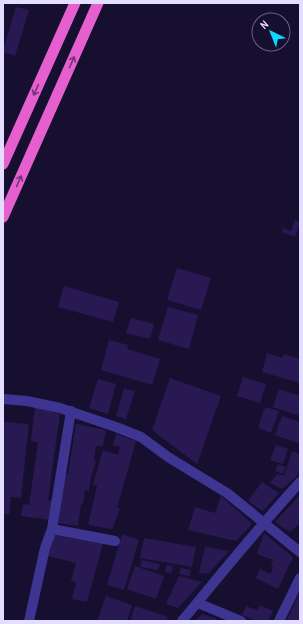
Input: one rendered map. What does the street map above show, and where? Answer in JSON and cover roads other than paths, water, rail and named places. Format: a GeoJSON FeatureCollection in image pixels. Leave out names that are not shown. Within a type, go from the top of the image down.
{"type":"FeatureCollection","features":[{"type":"Feature","properties":{"kind":"highway"},"geometry":{"type":"LineString","coordinates":[[3,164],[75,3]]}},
{"type":"Feature","properties":{"kind":"highway"},"geometry":{"type":"LineString","coordinates":[[3,216],[98,3]]}},
{"type":"Feature","properties":{"kind":"street"},"geometry":{"type":"LineString","coordinates":[[3,399],[46,404],[71,411],[141,437],[227,493],[300,552]]}},
{"type":"Feature","properties":{"kind":"street"},"geometry":{"type":"LineString","coordinates":[[29,621],[45,548],[52,529],[71,411]]}},
{"type":"Feature","properties":{"kind":"street"},"geometry":{"type":"LineString","coordinates":[[182,621],[198,604],[263,523],[300,482]]}},
{"type":"Feature","properties":{"kind":"street"},"geometry":{"type":"LineString","coordinates":[[52,529],[115,541]]}},
{"type":"Feature","properties":{"kind":"street"},"geometry":{"type":"LineString","coordinates":[[279,621],[300,578]]}},
{"type":"Feature","properties":{"kind":"street"},"geometry":{"type":"LineString","coordinates":[[198,604],[241,621]]}}]}
